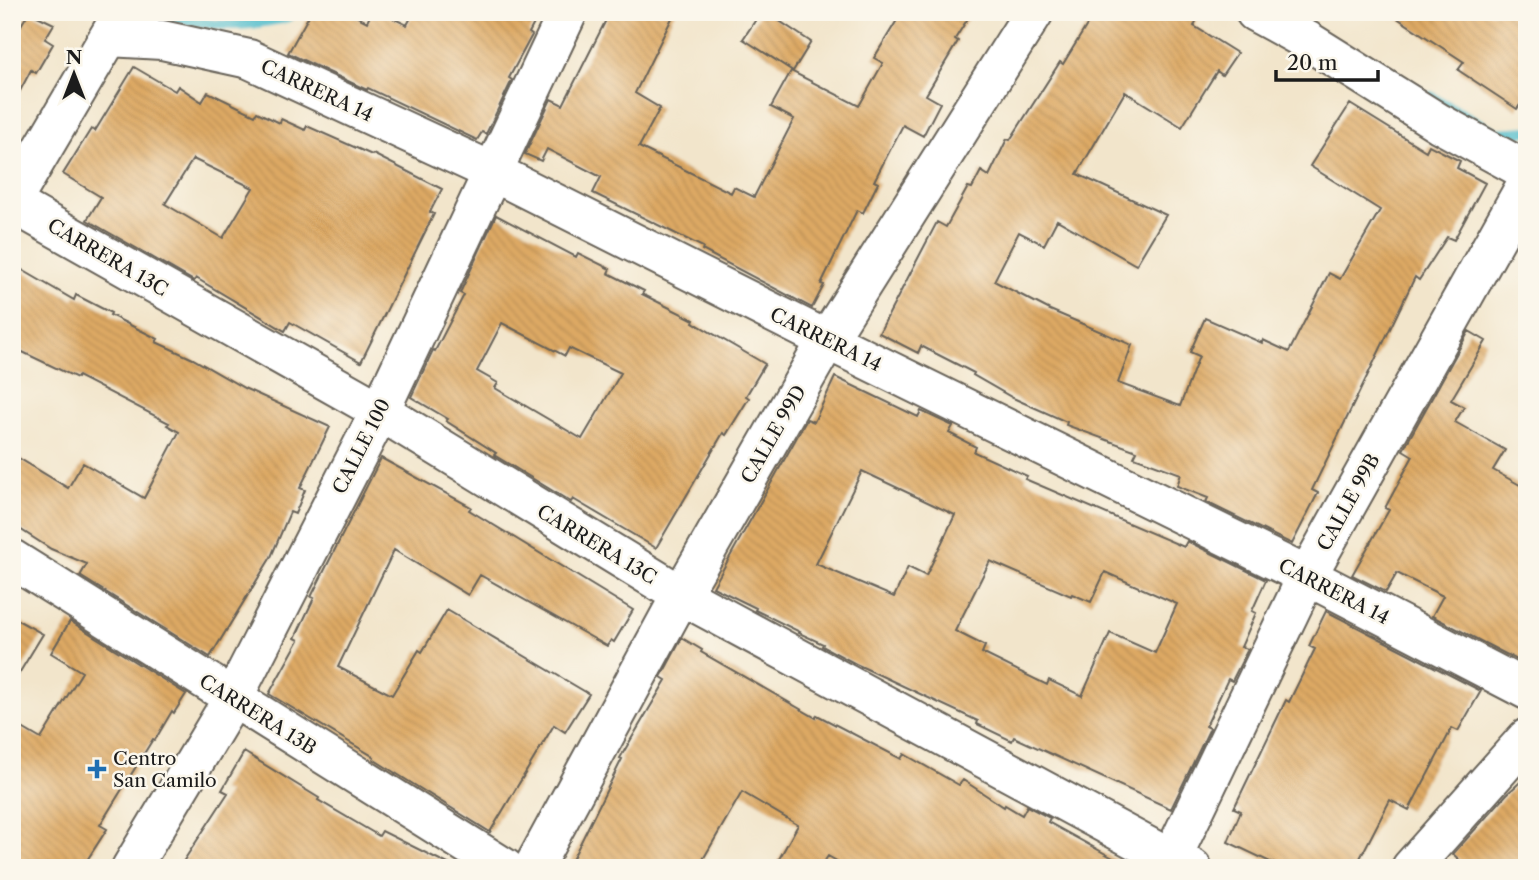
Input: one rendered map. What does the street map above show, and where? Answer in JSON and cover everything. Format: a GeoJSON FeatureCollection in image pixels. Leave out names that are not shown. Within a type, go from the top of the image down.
{"type":"FeatureCollection","features":[{"type":"Feature","properties":{"kind":"street","name":"CALLE 100"},"geometry":{"type":"LineString","coordinates":[[131,868],[233,698],[380,411],[568,12]]}},
{"type":"Feature","properties":{"kind":"street","name":"CALLE 99D"},"geometry":{"type":"LineString","coordinates":[[533,868],[681,595],[827,340],[1034,12]]}},
{"type":"Feature","properties":{"kind":"street"},"geometry":{"type":"LineString","coordinates":[[1255,12],[1308,41],[1439,123],[1526,173]]}},
{"type":"Feature","properties":{"kind":"street","name":"CARRERA 14"},"geometry":{"type":"LineString","coordinates":[[115,26],[162,40],[249,59],[494,172],[827,340],[1307,576],[1527,690]]}},
{"type":"Feature","properties":{"kind":"street"},"geometry":{"type":"LineString","coordinates":[[12,202],[115,26]]}},
{"type":"Feature","properties":{"kind":"street","name":"CALLE 99B"},"geometry":{"type":"LineString","coordinates":[[1177,865],[1307,576],[1526,173]]}},
{"type":"Feature","properties":{"kind":"street","name":"CARRERA 13C"},"geometry":{"type":"LineString","coordinates":[[12,202],[380,411],[681,595],[1177,865]]}},
{"type":"Feature","properties":{"kind":"street","name":"CARRERA 13B"},"geometry":{"type":"LineString","coordinates":[[12,559],[505,868]]}},
{"type":"Feature","properties":{"kind":"street"},"geometry":{"type":"LineString","coordinates":[[1411,868],[1527,738]]}},
{"type":"Feature","properties":{"kind":"building"},"geometry":{"type":"Polygon","coordinates":[[[29,12],[54,24],[45,39],[53,44],[36,73],[31,70],[12,106],[12,40],[29,12]]]}},
{"type":"Feature","properties":{"kind":"building"},"geometry":{"type":"Polygon","coordinates":[[[311,12],[348,12],[367,22],[372,12],[380,12],[407,25],[414,12],[540,12],[486,134],[482,132],[477,140],[288,53],[311,12]]]}},
{"type":"Feature","properties":{"kind":"building"},"geometry":{"type":"Polygon","coordinates":[[[610,12],[675,12],[635,93],[660,108],[639,147],[731,193],[734,187],[754,197],[794,119],[771,107],[791,71],[859,106],[883,63],[874,58],[902,12],[972,12],[926,95],[940,103],[923,136],[903,125],[874,181],[878,183],[863,213],[857,210],[812,308],[702,250],[703,247],[593,193],[601,177],[547,149],[541,161],[525,154],[551,99],[563,105],[610,12]]]}},
{"type":"Feature","properties":{"kind":"building"},"geometry":{"type":"Polygon","coordinates":[[[761,12],[766,12],[811,42],[793,71],[743,39],[761,12]]]}},
{"type":"Feature","properties":{"kind":"building"},"geometry":{"type":"Polygon","coordinates":[[[1095,12],[1182,12],[1197,19],[1194,26],[1237,53],[1222,75],[1217,71],[1182,127],[1125,92],[1077,174],[1166,215],[1136,265],[1057,220],[1044,245],[1019,232],[994,281],[1050,310],[1132,345],[1118,383],[1180,406],[1199,356],[1190,352],[1205,318],[1289,352],[1329,273],[1340,279],[1380,210],[1310,166],[1350,104],[1426,151],[1429,145],[1460,161],[1457,168],[1485,183],[1454,240],[1447,237],[1419,280],[1415,277],[1312,490],[1318,493],[1292,544],[1206,502],[1208,498],[1177,486],[1181,474],[1134,457],[1137,451],[1066,425],[1067,422],[1013,398],[973,375],[974,373],[921,346],[918,353],[879,333],[937,222],[946,227],[968,187],[972,188],[981,171],[989,176],[1007,139],[1010,140],[1060,62],[1063,64],[1095,12]]]}},
{"type":"Feature","properties":{"kind":"building"},"geometry":{"type":"Polygon","coordinates":[[[1388,12],[1527,12],[1527,95],[1517,109],[1458,70],[1464,62],[1388,12]]]}},
{"type":"Feature","properties":{"kind":"building"},"geometry":{"type":"Polygon","coordinates":[[[134,67],[175,91],[178,86],[202,102],[208,92],[255,115],[257,112],[280,123],[281,119],[305,130],[307,126],[373,154],[442,189],[430,212],[434,214],[361,362],[290,322],[285,331],[196,278],[194,281],[87,220],[101,197],[63,174],[91,129],[95,131],[134,67]],[[193,159],[165,204],[223,238],[253,188],[193,159]]]}},
{"type":"Feature","properties":{"kind":"building"},"geometry":{"type":"Polygon","coordinates":[[[496,215],[576,257],[578,253],[610,269],[608,273],[644,291],[642,294],[694,320],[693,322],[765,364],[746,396],[749,398],[726,435],[723,433],[656,548],[573,499],[571,502],[494,455],[496,453],[446,421],[448,419],[411,397],[433,350],[435,351],[464,295],[460,293],[496,215]],[[502,323],[477,371],[498,383],[495,388],[582,439],[621,373],[569,348],[565,356],[502,323]]]}},
{"type":"Feature","properties":{"kind":"building"},"geometry":{"type":"Polygon","coordinates":[[[12,264],[74,300],[76,295],[111,313],[110,315],[158,339],[156,342],[244,388],[330,427],[300,488],[305,490],[295,514],[290,512],[271,557],[210,657],[80,576],[87,564],[51,549],[12,524],[12,454],[68,488],[83,463],[144,498],[179,432],[167,425],[169,423],[78,376],[77,378],[12,347],[12,264]]]}},
{"type":"Feature","properties":{"kind":"building"},"geometry":{"type":"Polygon","coordinates":[[[1469,331],[1486,341],[1451,400],[1464,407],[1455,422],[1505,450],[1493,470],[1527,489],[1527,665],[1432,616],[1443,596],[1397,573],[1386,592],[1352,575],[1389,510],[1385,508],[1413,456],[1403,450],[1469,331]]]}},
{"type":"Feature","properties":{"kind":"building"},"geometry":{"type":"Polygon","coordinates":[[[835,377],[918,417],[921,411],[953,426],[949,433],[976,447],[974,452],[1027,476],[1025,479],[1184,547],[1187,541],[1266,580],[1252,611],[1256,613],[1241,647],[1248,649],[1232,681],[1228,679],[1206,726],[1210,728],[1171,809],[1014,737],[1012,741],[977,724],[978,721],[856,664],[713,587],[807,419],[814,422],[835,377]],[[862,471],[816,564],[894,597],[908,567],[926,576],[955,515],[862,471]],[[990,561],[955,631],[985,646],[982,653],[1047,685],[1049,680],[1082,696],[1110,633],[1155,653],[1177,604],[1105,572],[1091,602],[990,561]]]}},
{"type":"Feature","properties":{"kind":"building"},"geometry":{"type":"Polygon","coordinates":[[[381,458],[471,507],[469,510],[633,610],[614,642],[611,640],[607,646],[480,575],[468,595],[394,550],[338,667],[392,695],[447,610],[589,694],[565,732],[554,725],[490,832],[373,759],[374,757],[269,694],[299,640],[295,638],[314,598],[311,597],[381,458]]]}},
{"type":"Feature","properties":{"kind":"building"},"geometry":{"type":"Polygon","coordinates":[[[1326,611],[1481,691],[1458,731],[1452,728],[1409,810],[1390,800],[1355,868],[1283,868],[1228,842],[1241,811],[1234,808],[1286,700],[1289,702],[1315,649],[1309,646],[1326,611]]]}},
{"type":"Feature","properties":{"kind":"building"},"geometry":{"type":"Polygon","coordinates":[[[12,617],[43,634],[12,685],[12,617]]]}},
{"type":"Feature","properties":{"kind":"building"},"geometry":{"type":"Polygon","coordinates":[[[70,621],[186,694],[174,713],[172,711],[155,740],[153,739],[100,825],[107,829],[82,868],[12,868],[12,722],[41,739],[82,672],[51,653],[70,621]]]}},
{"type":"Feature","properties":{"kind":"building"},"geometry":{"type":"Polygon","coordinates":[[[682,638],[702,650],[701,652],[816,718],[817,715],[901,759],[904,754],[959,785],[963,780],[1004,807],[1005,805],[1022,815],[1027,806],[1050,818],[1048,822],[1131,868],[849,868],[828,856],[820,868],[774,868],[798,825],[742,792],[698,868],[568,868],[622,759],[620,758],[666,680],[661,677],[682,638]]]}},
{"type":"Feature","properties":{"kind":"building"},"geometry":{"type":"Polygon","coordinates":[[[244,752],[379,836],[382,831],[456,868],[179,868],[228,793],[222,790],[244,752]]]}},
{"type":"Feature","properties":{"kind":"building"},"geometry":{"type":"Polygon","coordinates":[[[1527,776],[1527,868],[1468,868],[1453,854],[1507,794],[1527,776]]]}},
{"type":"Feature","properties":{"kind":"waterway"},"geometry":{"type":"LineString","coordinates":[[156,12],[184,20],[226,25],[280,19],[295,12]]}},
{"type":"Feature","properties":{"kind":"waterway"},"geometry":{"type":"LineString","coordinates":[[1431,96],[1497,133],[1527,131]]}},
{"type":"Feature","properties":{"kind":"place","name":"Centro San Camilo"},"geometry":{"type":"Point","coordinates":[97,769]}}]}
